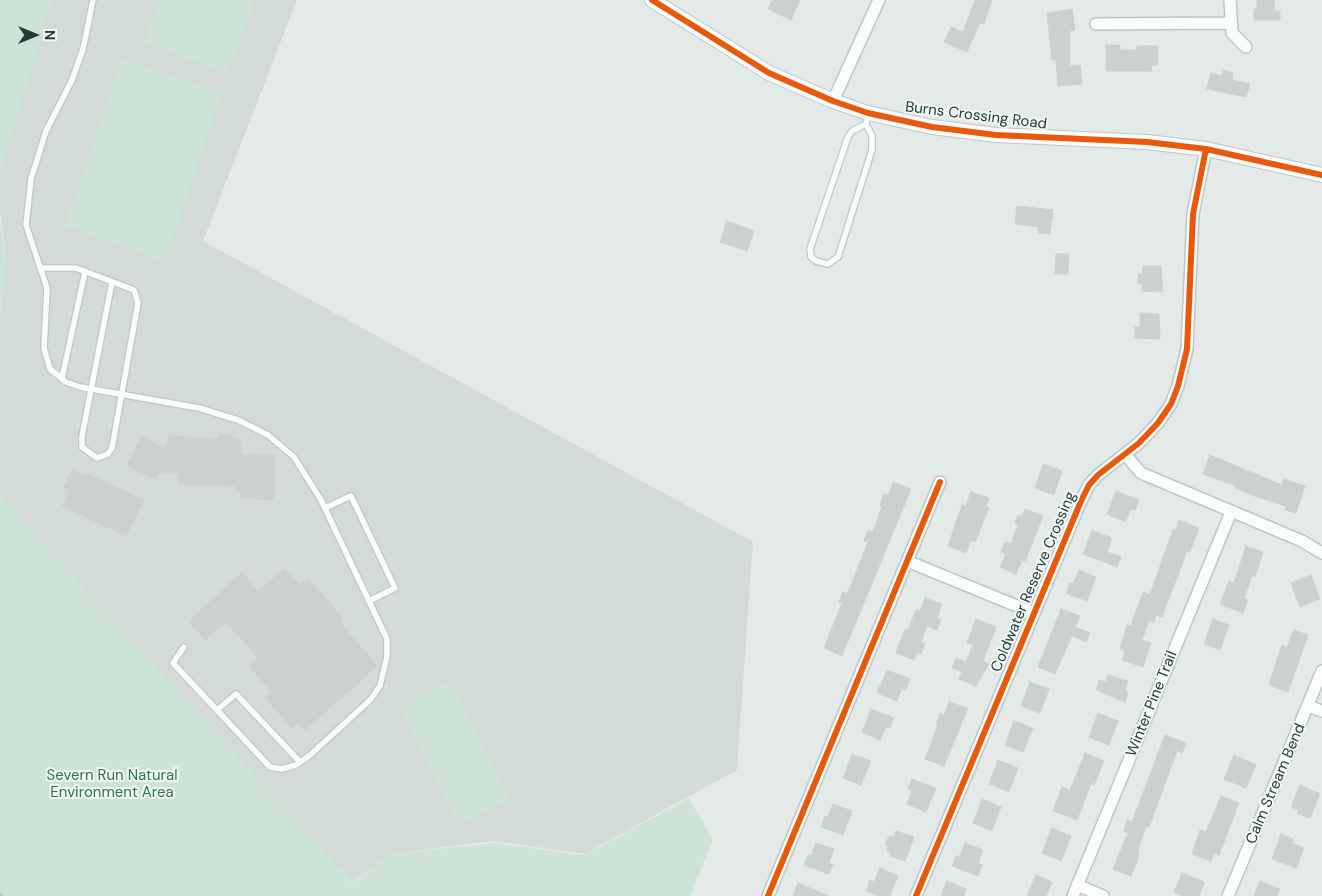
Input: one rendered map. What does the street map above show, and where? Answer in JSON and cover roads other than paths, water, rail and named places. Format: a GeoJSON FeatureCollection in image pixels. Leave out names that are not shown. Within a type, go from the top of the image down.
{"type":"FeatureCollection","features":[{"type":"Feature","properties":{"kind":"street","name":"Burns Crossing Road"},"geometry":{"type":"LineString","coordinates":[[652,0],[769,73],[867,118],[996,135],[1147,142],[1206,149],[1322,175]]}},
{"type":"Feature","properties":{"kind":"street"},"geometry":{"type":"LineString","coordinates":[[833,101],[879,0]]}},
{"type":"Feature","properties":{"kind":"street"},"geometry":{"type":"LineString","coordinates":[[1230,0],[1232,34],[1246,47]]}},
{"type":"Feature","properties":{"kind":"street"},"geometry":{"type":"LineString","coordinates":[[1096,24],[1230,23]]}},
{"type":"Feature","properties":{"kind":"street","name":"Coldwater Reserve Crossing"},"geometry":{"type":"LineString","coordinates":[[916,896],[1089,485],[1158,423],[1171,404],[1187,350],[1193,214],[1206,149]]}},
{"type":"Feature","properties":{"kind":"street"},"geometry":{"type":"LineString","coordinates":[[1124,454],[1141,473],[1302,541],[1322,553]]}},
{"type":"Feature","properties":{"kind":"street"},"geometry":{"type":"LineString","coordinates":[[768,896],[940,482]]}},
{"type":"Feature","properties":{"kind":"street","name":"Winter Pine Trail"},"geometry":{"type":"LineString","coordinates":[[1075,891],[1231,512]]}},
{"type":"Feature","properties":{"kind":"street"},"geometry":{"type":"LineString","coordinates":[[907,561],[1034,613]]}},
{"type":"Feature","properties":{"kind":"street","name":"Calm Stream Bend"},"geometry":{"type":"LineString","coordinates":[[1228,896],[1322,671]]}},
{"type":"Feature","properties":{"kind":"street"},"geometry":{"type":"LineString","coordinates":[[1308,706],[1322,711]]}},
{"type":"Feature","properties":{"kind":"street"},"geometry":{"type":"LineString","coordinates":[[1075,891],[1103,896]]}},
{"type":"Feature","properties":{"kind":"lane"},"geometry":{"type":"LineString","coordinates":[[92,0],[83,49],[72,80],[46,131],[31,179],[26,225],[47,288],[44,348],[50,369],[62,378],[80,387],[200,408],[238,420],[268,435],[294,457],[325,508],[369,601],[386,639],[387,656],[380,686],[370,700],[300,762],[282,769],[270,767],[173,663],[184,647]]}},
{"type":"Feature","properties":{"kind":"lane"},"geometry":{"type":"LineString","coordinates":[[867,118],[872,150],[838,257],[828,264],[816,261],[811,257],[810,249],[848,137],[867,118]]}},
{"type":"Feature","properties":{"kind":"lane"},"geometry":{"type":"LineString","coordinates":[[40,268],[76,268],[134,290],[138,302],[112,448],[108,454],[97,458],[82,447],[82,436],[112,282]]}},
{"type":"Feature","properties":{"kind":"lane"},"geometry":{"type":"LineString","coordinates":[[62,378],[85,272]]}},
{"type":"Feature","properties":{"kind":"lane"},"geometry":{"type":"LineString","coordinates":[[325,508],[350,496],[395,588],[369,601]]}},
{"type":"Feature","properties":{"kind":"lane"},"geometry":{"type":"LineString","coordinates":[[217,710],[236,694],[300,762]]}},
{"type":"Feature","properties":{"kind":"park label","name":"Severn Run Natural Environment Area"},"geometry":{"type":"Point","coordinates":[112,784]}}]}
